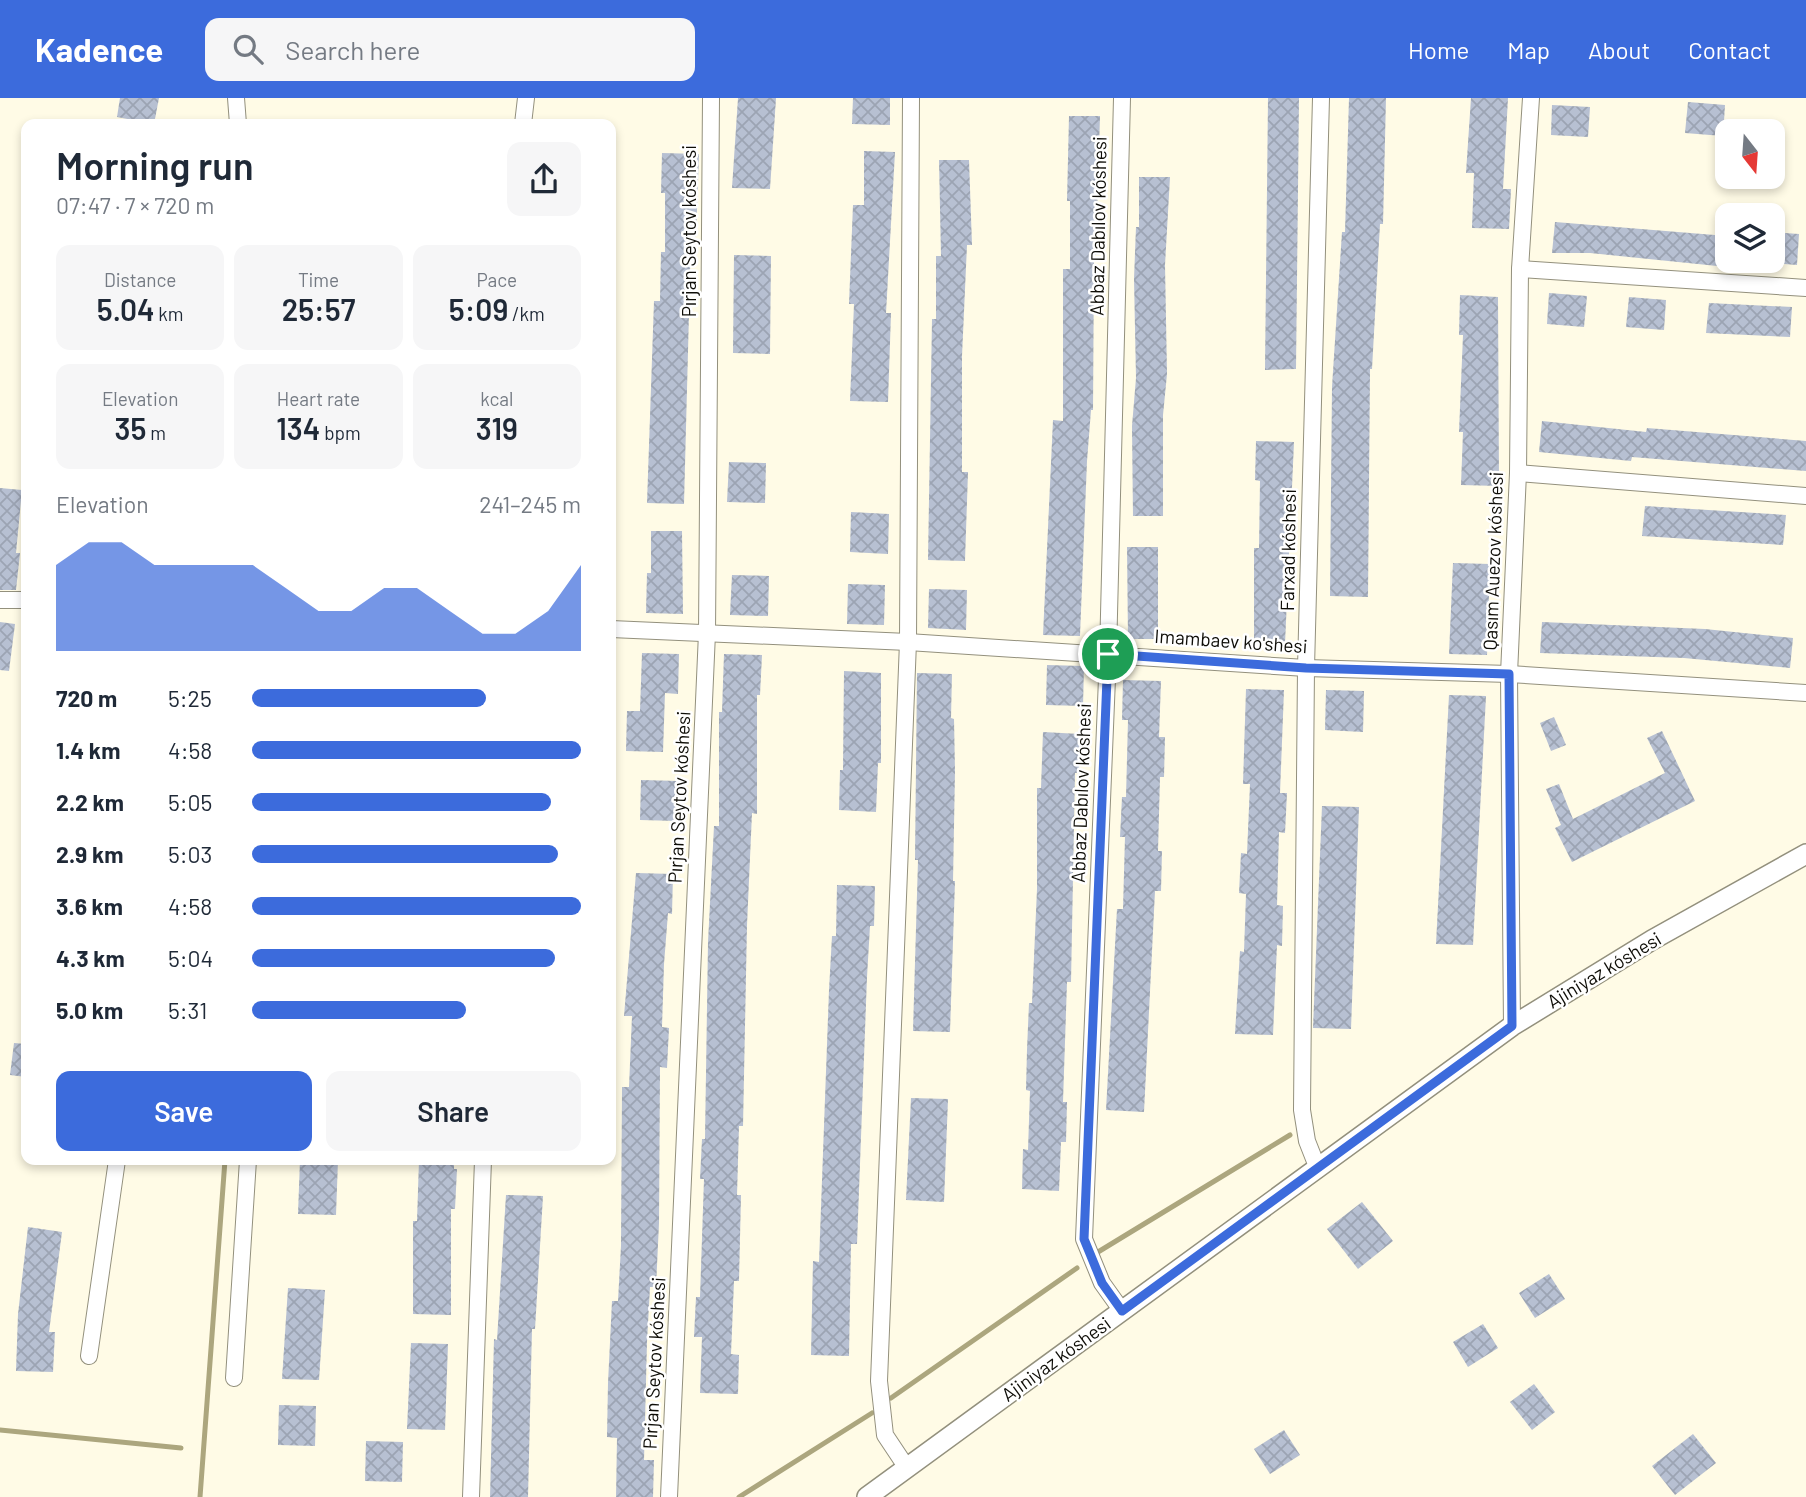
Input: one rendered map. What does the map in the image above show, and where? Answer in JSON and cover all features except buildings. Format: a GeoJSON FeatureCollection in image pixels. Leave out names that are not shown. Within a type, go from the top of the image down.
{"type":"FeatureCollection","features":[{"type":"Feature","properties":{"kind":"street"},"geometry":{"type":"LineString","coordinates":[[236,98],[238,119]]}},
{"type":"Feature","properties":{"kind":"street"},"geometry":{"type":"LineString","coordinates":[[524,119],[526,98]]}},
{"type":"Feature","properties":{"kind":"street","name":"Pırjan Seytov kóshesi"},"geometry":{"type":"LineString","coordinates":[[669,1497],[707,633],[711,98]]}},
{"type":"Feature","properties":{"kind":"street"},"geometry":{"type":"LineString","coordinates":[[907,1468],[885,1434],[879,1381],[908,642],[911,98]]}},
{"type":"Feature","properties":{"kind":"street","name":"Abbaz Dabılov kóshesi"},"geometry":{"type":"LineString","coordinates":[[1122,98],[1108,654],[1084,1239],[1102,1283],[1122,1311]]}},
{"type":"Feature","properties":{"kind":"street","name":"Farxad kóshesi"},"geometry":{"type":"LineString","coordinates":[[1318,1169],[1307,1141],[1302,1110],[1306,668],[1321,98]]}},
{"type":"Feature","properties":{"kind":"street","name":"Qasım Auezov kóshesi"},"geometry":{"type":"LineString","coordinates":[[1512,1026],[1509,674],[1518,473],[1520,269],[1531,98]]}},
{"type":"Feature","properties":{"kind":"street"},"geometry":{"type":"LineString","coordinates":[[1520,269],[1806,288]]}},
{"type":"Feature","properties":{"kind":"street"},"geometry":{"type":"LineString","coordinates":[[1518,473],[1806,496]]}},
{"type":"Feature","properties":{"kind":"street"},"geometry":{"type":"LineString","coordinates":[[0,600],[21,600]]}},
{"type":"Feature","properties":{"kind":"street","name":"Imambaev ko'shesi"},"geometry":{"type":"LineString","coordinates":[[616,629],[908,642],[1306,668],[1509,674],[1806,693]]}},
{"type":"Feature","properties":{"kind":"street","name":"Ajiniyaz kóshesi"},"geometry":{"type":"LineString","coordinates":[[867,1497],[1512,1026],[1652,940],[1806,854]]}},
{"type":"Feature","properties":{"kind":"street"},"geometry":{"type":"LineString","coordinates":[[89,1356],[116,1165]]}},
{"type":"Feature","properties":{"kind":"street"},"geometry":{"type":"LineString","coordinates":[[234,1378],[248,1165]]}},
{"type":"Feature","properties":{"kind":"street"},"geometry":{"type":"LineString","coordinates":[[471,1497],[483,1165]]}},
{"type":"Feature","properties":{"kind":"waterway"},"geometry":{"type":"LineString","coordinates":[[1098,1252],[1290,1135]]}},
{"type":"Feature","properties":{"kind":"waterway"},"geometry":{"type":"LineString","coordinates":[[200,1497],[225,1165]]}},
{"type":"Feature","properties":{"kind":"waterway"},"geometry":{"type":"LineString","coordinates":[[891,1398],[1077,1268]]}},
{"type":"Feature","properties":{"kind":"waterway"},"geometry":{"type":"LineString","coordinates":[[739,1497],[872,1413]]}},
{"type":"Feature","properties":{"kind":"waterway"},"geometry":{"type":"LineString","coordinates":[[0,1430],[181,1448]]}},
{"type":"Feature","properties":{"kind":"route"},"geometry":{"type":"LineString","coordinates":[[1108,654],[1306,668],[1509,674],[1512,1026],[1122,1311],[1102,1283],[1084,1239],[1108,654]]}}]}
